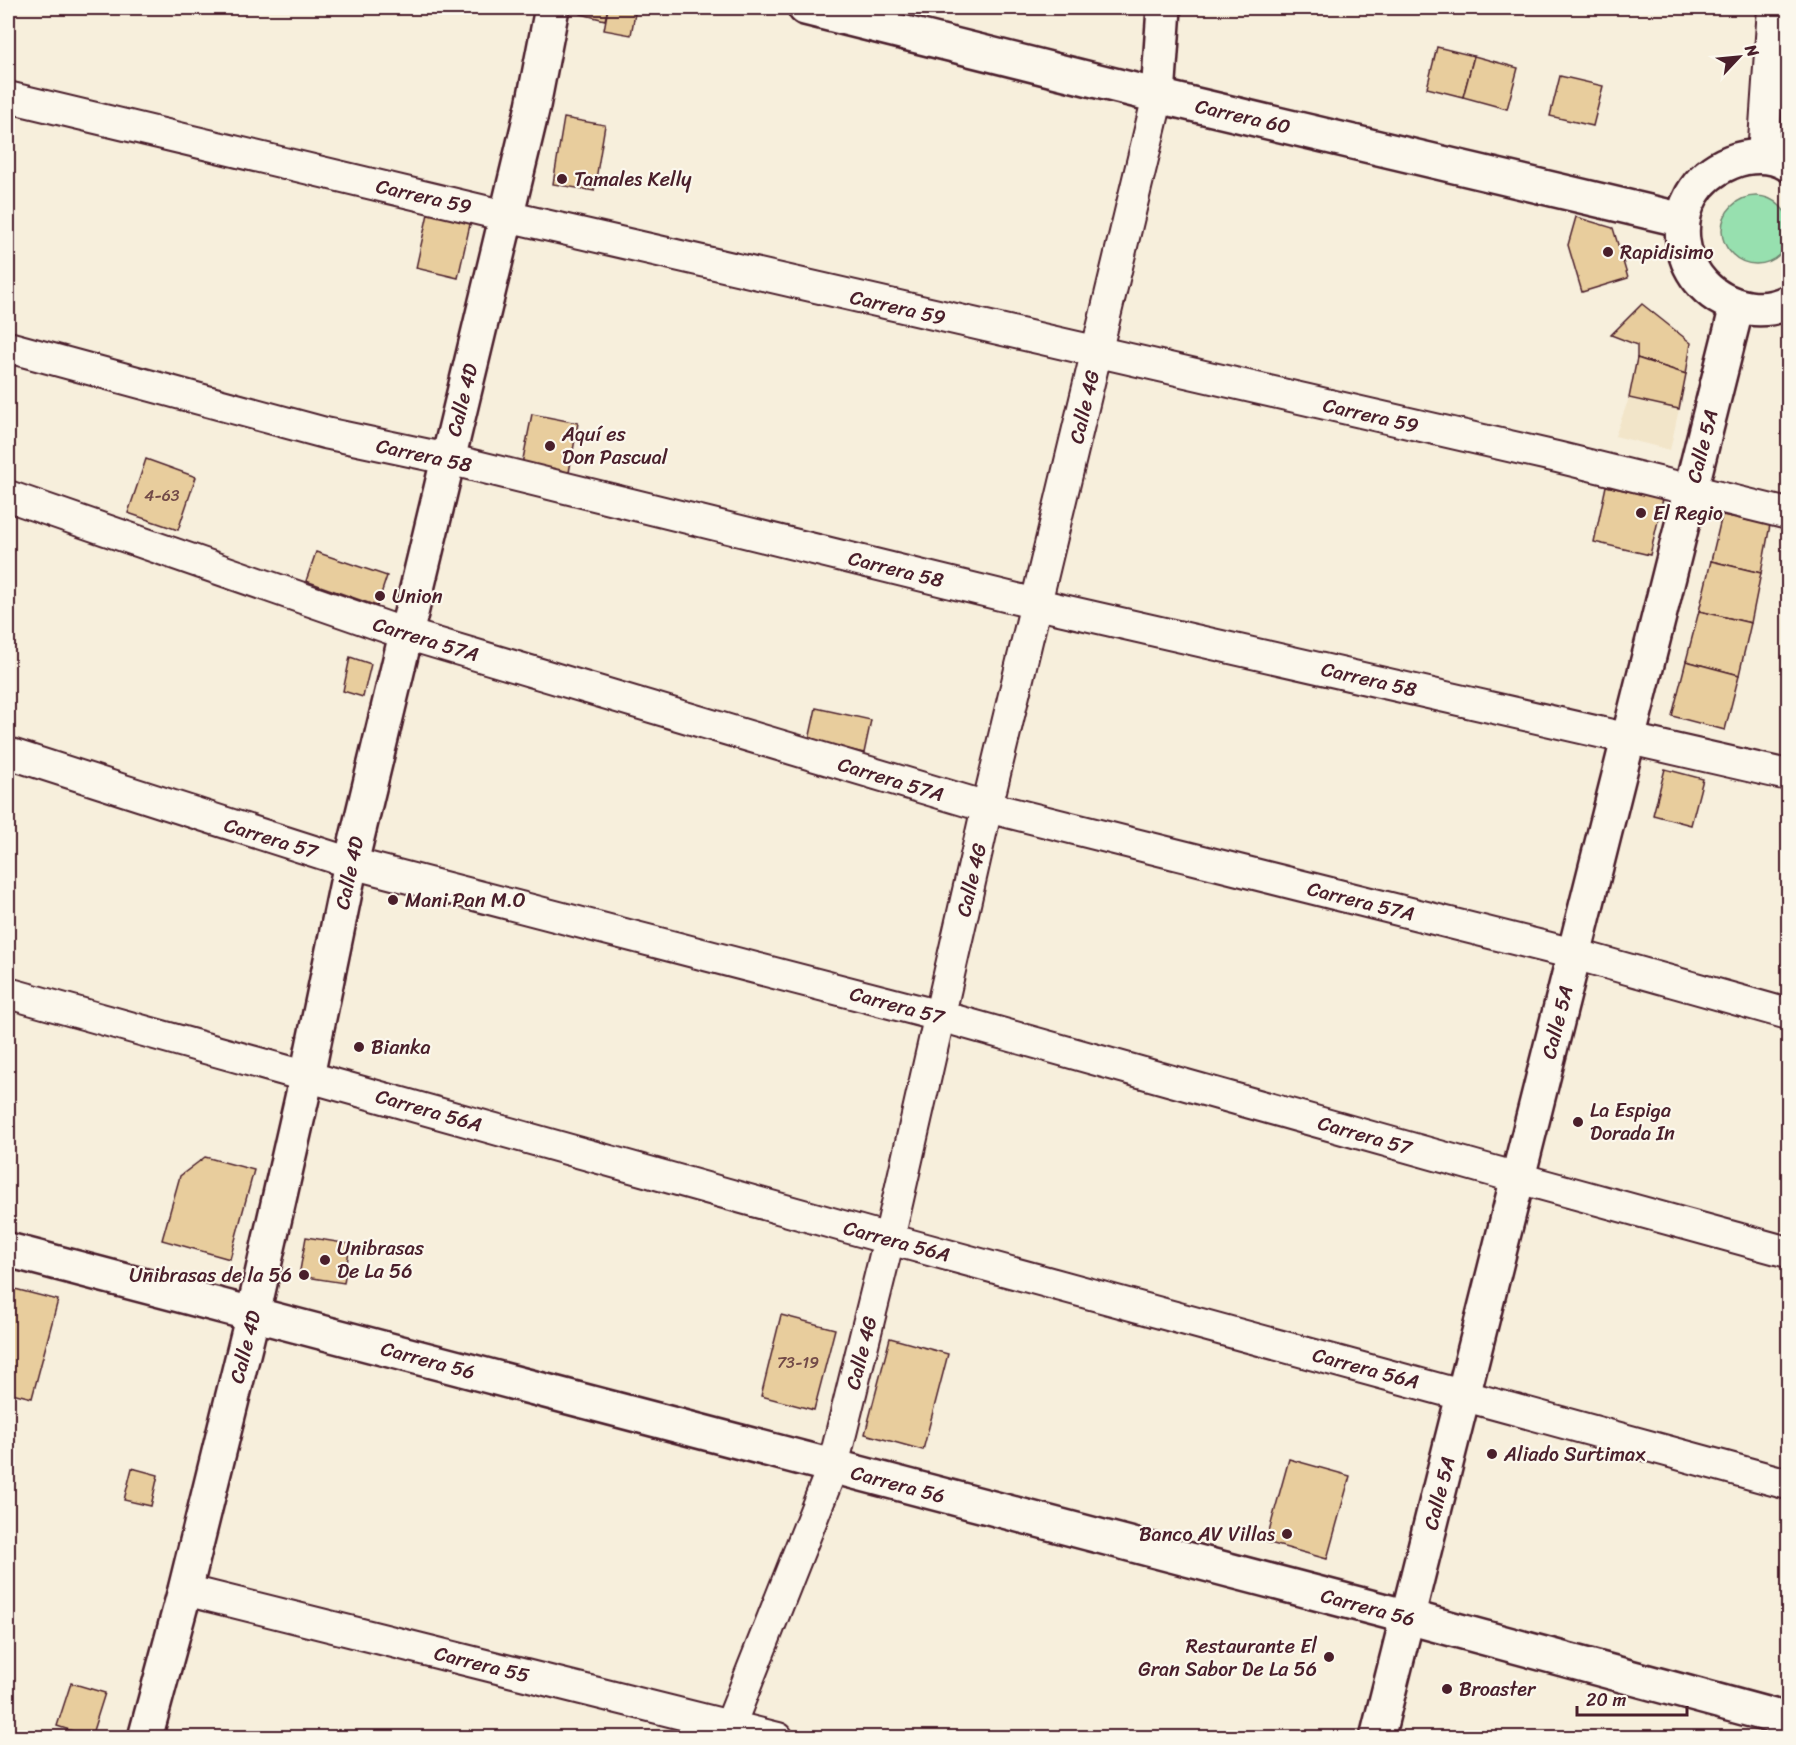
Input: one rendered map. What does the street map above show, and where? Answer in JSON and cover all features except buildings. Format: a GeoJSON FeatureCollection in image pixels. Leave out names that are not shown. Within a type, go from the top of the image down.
{"type":"FeatureCollection","features":[{"type":"Feature","properties":{"kind":"street","name":"Calle 4D"},"geometry":{"type":"LineString","coordinates":[[145,1737],[185,1590],[253,1314],[307,1076],[351,862],[532,106],[552,8]]}},
{"type":"Feature","properties":{"kind":"street","name":"Carrera 60"},"geometry":{"type":"LineString","coordinates":[[805,8],[1158,96],[1683,220]]}},
{"type":"Feature","properties":{"kind":"street","name":"Calle 4G"},"geometry":{"type":"LineString","coordinates":[[728,1731],[833,1466],[889,1239],[987,807],[1158,96],[1164,8]]}},
{"type":"Feature","properties":{"kind":"street"},"geometry":{"type":"LineString","coordinates":[[1773,8],[1776,160],[1740,159],[1719,167],[1702,181],[1690,199],[1683,220],[1682,242],[1689,264],[1700,282],[1717,297],[1737,306],[1760,310],[1788,302]]}},
{"type":"Feature","properties":{"kind":"street","name":"Carrera 59"},"geometry":{"type":"LineString","coordinates":[[8,96],[506,216],[1545,454],[1788,514]]}},
{"type":"Feature","properties":{"kind":"street","name":"Calle 5A"},"geometry":{"type":"LineString","coordinates":[[1377,1737],[1737,306]]}},
{"type":"Feature","properties":{"kind":"street","name":"Carrera 58"},"geometry":{"type":"LineString","coordinates":[[8,348],[325,434],[448,459],[1037,604],[1788,775]]}},
{"type":"Feature","properties":{"kind":"street","name":"Carrera 57A"},"geometry":{"type":"LineString","coordinates":[[8,496],[406,634],[987,807],[1574,954],[1788,1014]]}},
{"type":"Feature","properties":{"kind":"street","name":"Carrera 57"},"geometry":{"type":"LineString","coordinates":[[8,753],[280,842],[351,862],[940,1016],[1788,1252]]}},
{"type":"Feature","properties":{"kind":"street","name":"Carrera 56A"},"geometry":{"type":"LineString","coordinates":[[8,993],[889,1239],[1788,1484]]}},
{"type":"Feature","properties":{"kind":"street","name":"Carrera 56"},"geometry":{"type":"LineString","coordinates":[[8,1250],[1408,1617],[1788,1720]]}},
{"type":"Feature","properties":{"kind":"street","name":"Carrera 55"},"geometry":{"type":"LineString","coordinates":[[185,1590],[728,1731],[778,1737]]}},
{"type":"Feature","properties":{"kind":"shaded area"},"geometry":{"type":"Polygon","coordinates":[[[1629,398],[1679,409],[1670,450],[1615,436],[1629,398]]]}},
{"type":"Feature","properties":{"kind":"green space"},"geometry":{"type":"Polygon","coordinates":[[[1756,196],[1769,199],[1780,206],[1787,217],[1790,230],[1787,243],[1780,254],[1769,261],[1756,264],[1743,261],[1732,254],[1725,243],[1722,230],[1725,217],[1732,206],[1743,199],[1756,196]]]}},
{"type":"Feature","properties":{"kind":"place","name":"Tamales Kelly"},"geometry":{"type":"Point","coordinates":[562,179]}},
{"type":"Feature","properties":{"kind":"place","name":"Rapidisimo"},"geometry":{"type":"Point","coordinates":[1608,252]}},
{"type":"Feature","properties":{"kind":"place","name":"Aquí es Don Pascual"},"geometry":{"type":"Point","coordinates":[550,446]}},
{"type":"Feature","properties":{"kind":"place","name":"El Regio"},"geometry":{"type":"Point","coordinates":[1641,513]}},
{"type":"Feature","properties":{"kind":"place","name":"Union"},"geometry":{"type":"Point","coordinates":[380,596]}},
{"type":"Feature","properties":{"kind":"place","name":"Mani Pan M.O"},"geometry":{"type":"Point","coordinates":[393,900]}},
{"type":"Feature","properties":{"kind":"place","name":"Bianka"},"geometry":{"type":"Point","coordinates":[359,1047]}},
{"type":"Feature","properties":{"kind":"place","name":"La Espiga Dorada In"},"geometry":{"type":"Point","coordinates":[1578,1122]}},
{"type":"Feature","properties":{"kind":"place","name":"Unibrasas De La 56"},"geometry":{"type":"Point","coordinates":[325,1260]}},
{"type":"Feature","properties":{"kind":"place","name":"Unibrasas de la 56"},"geometry":{"type":"Point","coordinates":[304,1275]}},
{"type":"Feature","properties":{"kind":"place","name":"Aliado Surtimax"},"geometry":{"type":"Point","coordinates":[1492,1454]}},
{"type":"Feature","properties":{"kind":"place","name":"Banco AV Villas"},"geometry":{"type":"Point","coordinates":[1287,1534]}},
{"type":"Feature","properties":{"kind":"place","name":"Restaurante El Gran Sabor De La 56"},"geometry":{"type":"Point","coordinates":[1329,1657]}},
{"type":"Feature","properties":{"kind":"place","name":"Broaster"},"geometry":{"type":"Point","coordinates":[1447,1689]}}]}
